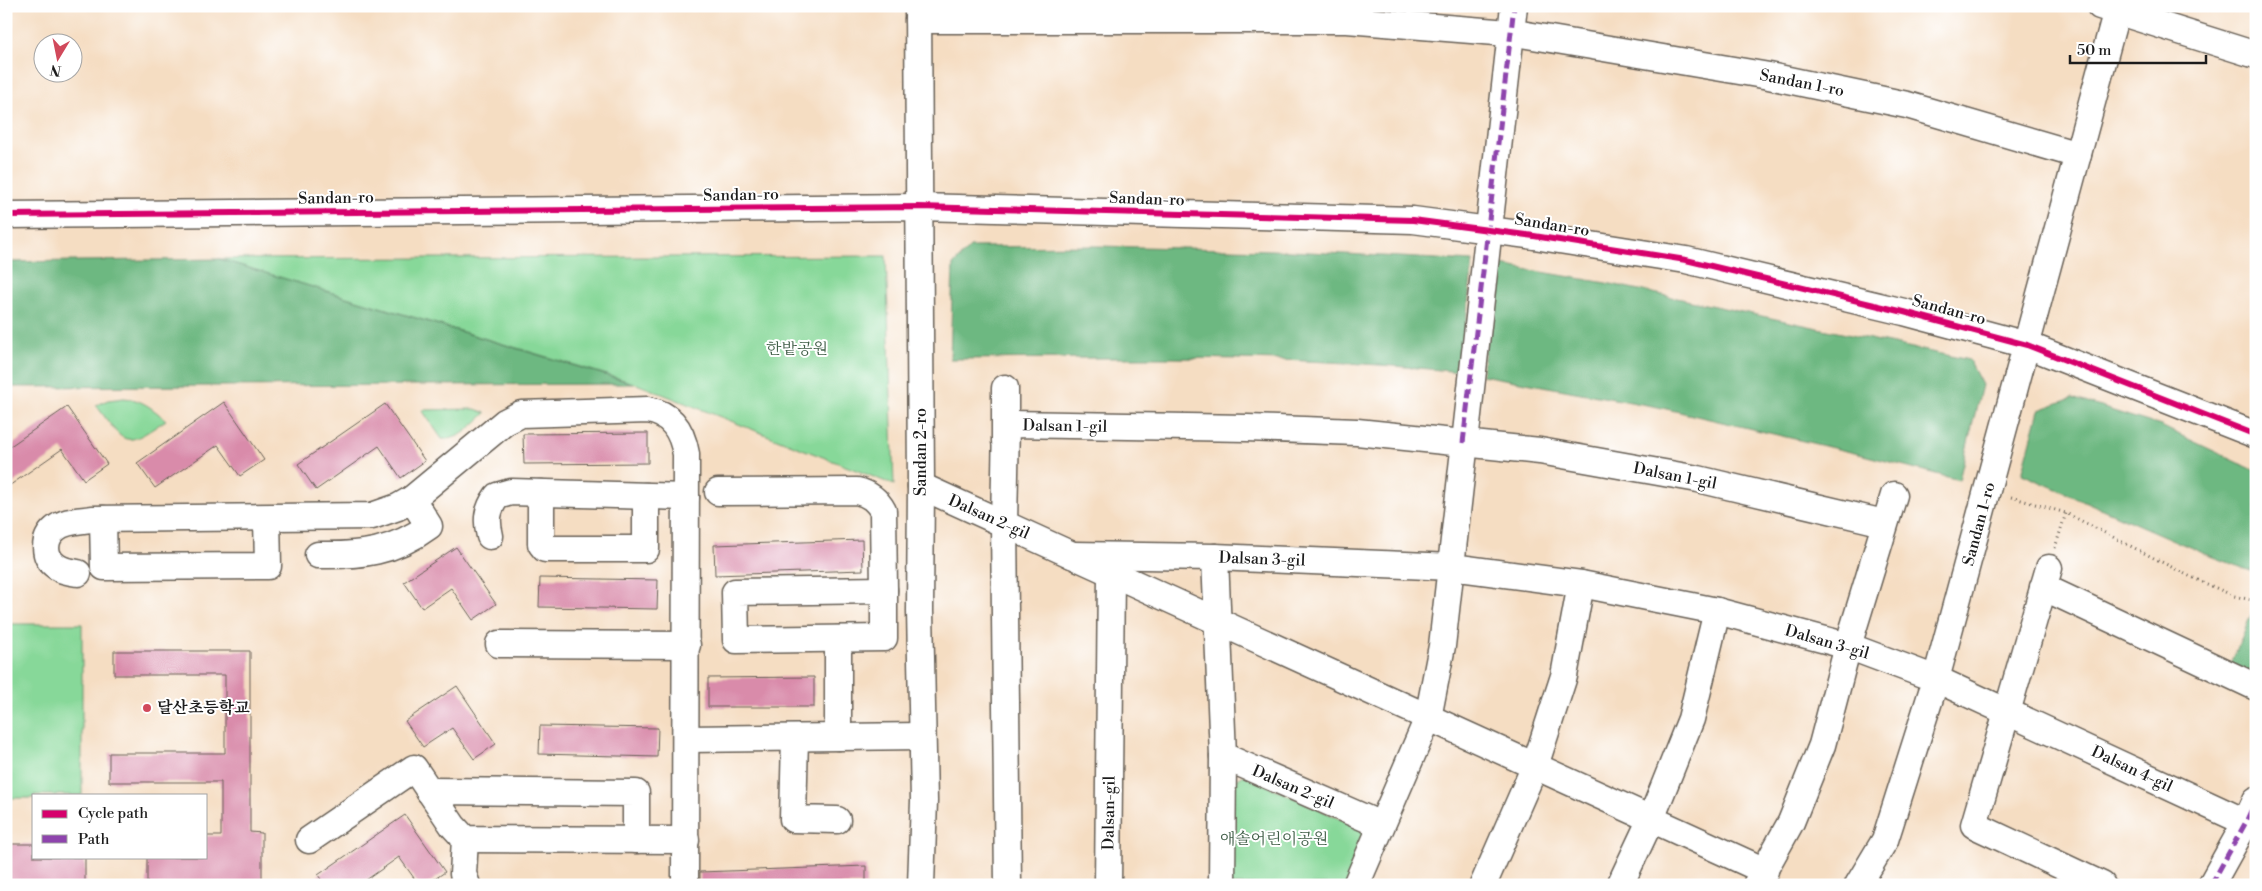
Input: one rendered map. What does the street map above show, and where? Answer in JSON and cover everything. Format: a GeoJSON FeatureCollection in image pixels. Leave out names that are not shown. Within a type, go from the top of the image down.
{"type":"FeatureCollection","features":[{"type":"Feature","properties":{"kind":"street"},"geometry":{"type":"LineString","coordinates":[[1356,885],[1428,718],[1442,646],[1452,567],[1463,444],[1514,6]]}},
{"type":"Feature","properties":{"kind":"street","name":"Sandan 1-ro"},"geometry":{"type":"LineString","coordinates":[[1858,885],[1884,840],[1936,679],[2028,345],[2078,154],[2111,8],[2256,55]]}},
{"type":"Feature","properties":{"kind":"street","name":"Sandan 2-ro"},"geometry":{"type":"LineString","coordinates":[[921,885],[924,801],[920,611],[918,13],[1347,20],[1521,34]]}},
{"type":"Feature","properties":{"kind":"street","name":"Sandan 1-ro"},"geometry":{"type":"LineString","coordinates":[[1521,34],[1769,76],[1898,103],[2078,154]]}},
{"type":"Feature","properties":{"kind":"street","name":"Sandan-ro"},"geometry":{"type":"LineString","coordinates":[[6,215],[919,207],[1413,220],[1686,260],[1904,312],[2028,345],[2256,434]]}},
{"type":"Feature","properties":{"kind":"street"},"geometry":{"type":"LineString","coordinates":[[1005,388],[1006,444]]}},
{"type":"Feature","properties":{"kind":"street"},"geometry":{"type":"LineString","coordinates":[[78,573],[56,566],[49,559],[45,550],[47,539],[55,528],[69,522],[103,519],[365,518],[383,513],[412,499],[506,422],[521,414],[648,410],[661,412],[680,430],[686,454],[687,739],[685,885]]}},
{"type":"Feature","properties":{"kind":"street","name":"Dalsan 1-gil"},"geometry":{"type":"LineString","coordinates":[[1008,885],[1004,524],[1006,424],[1357,432],[1540,451],[1698,479],[1884,523]]}},
{"type":"Feature","properties":{"kind":"street","name":"Dalsan 2-gil"},"geometry":{"type":"LineString","coordinates":[[921,486],[1651,819],[1760,878]]}},
{"type":"Feature","properties":{"kind":"street"},"geometry":{"type":"LineString","coordinates":[[718,492],[857,491],[867,493],[878,502],[883,511],[884,590],[884,638],[736,640],[736,592],[884,590]]}},
{"type":"Feature","properties":{"kind":"street"},"geometry":{"type":"LineString","coordinates":[[490,536],[486,520],[490,506],[497,496],[511,492],[686,497]]}},
{"type":"Feature","properties":{"kind":"street"},"geometry":{"type":"LineString","coordinates":[[541,493],[541,544],[545,549],[646,549],[646,496]]}},
{"type":"Feature","properties":{"kind":"street"},"geometry":{"type":"LineString","coordinates":[[1760,878],[1792,822],[1822,745],[1848,646],[1894,495]]}},
{"type":"Feature","properties":{"kind":"street"},"geometry":{"type":"LineString","coordinates":[[318,556],[355,554],[385,549],[416,536],[429,526],[412,499]]}},
{"type":"Feature","properties":{"kind":"street"},"geometry":{"type":"LineString","coordinates":[[103,519],[104,567],[268,566],[267,518]]}},
{"type":"Feature","properties":{"kind":"street","name":"Dalsan 3-gil"},"geometry":{"type":"LineString","coordinates":[[1072,555],[1215,558],[1452,567],[1581,584],[1717,611],[1848,646],[1936,679],[2007,712]]}},
{"type":"Feature","properties":{"kind":"street"},"geometry":{"type":"LineString","coordinates":[[1215,558],[1223,756],[1222,885]]}},
{"type":"Feature","properties":{"kind":"street","name":"Dalsan-gil"},"geometry":{"type":"LineString","coordinates":[[1108,885],[1111,573]]}},
{"type":"Feature","properties":{"kind":"street"},"geometry":{"type":"LineString","coordinates":[[2102,885],[1974,825],[2046,577],[2256,688]]}},
{"type":"Feature","properties":{"kind":"street"},"geometry":{"type":"LineString","coordinates":[[1483,885],[1535,766],[1564,676],[1581,584]]}},
{"type":"Feature","properties":{"kind":"street"},"geometry":{"type":"LineString","coordinates":[[1620,885],[1651,819],[1691,719],[1717,611]]}},
{"type":"Feature","properties":{"kind":"street"},"geometry":{"type":"LineString","coordinates":[[838,639],[838,737]]}},
{"type":"Feature","properties":{"kind":"street"},"geometry":{"type":"LineString","coordinates":[[499,644],[687,645]]}},
{"type":"Feature","properties":{"kind":"street","name":"Dalsan 4-gil"},"geometry":{"type":"LineString","coordinates":[[2007,712],[2252,816]]}},
{"type":"Feature","properties":{"kind":"street"},"geometry":{"type":"LineString","coordinates":[[687,739],[922,736]]}},
{"type":"Feature","properties":{"kind":"street"},"geometry":{"type":"LineString","coordinates":[[794,738],[793,819],[837,820]]}},
{"type":"Feature","properties":{"kind":"street","name":"Dalsan 2-gil"},"geometry":{"type":"LineString","coordinates":[[1223,756],[1381,825]]}},
{"type":"Feature","properties":{"kind":"street"},"geometry":{"type":"LineString","coordinates":[[309,840],[414,768],[453,826],[465,839],[463,874],[468,885]]}},
{"type":"Feature","properties":{"kind":"street"},"geometry":{"type":"LineString","coordinates":[[429,791],[636,793],[636,840]]}},
{"type":"Feature","properties":{"kind":"street"},"geometry":{"type":"LineString","coordinates":[[2211,885],[2252,816]]}},
{"type":"Feature","properties":{"kind":"street"},"geometry":{"type":"LineString","coordinates":[[465,839],[686,840]]}},
{"type":"Feature","properties":{"kind":"path"},"geometry":{"type":"LineString","coordinates":[[2011,496],[2066,513],[2190,576],[2234,596],[2256,601]]}},
{"type":"Feature","properties":{"kind":"path"},"geometry":{"type":"LineString","coordinates":[[2046,577],[2066,513]]}},
{"type":"Feature","properties":{"kind":"green space"},"geometry":{"type":"Polygon","coordinates":[[[1097,246],[1272,250],[1473,261],[1460,372],[1333,362],[1205,358],[950,359],[953,265],[970,247],[1097,246]]]}},
{"type":"Feature","properties":{"kind":"green space","name":"한밭공원"},"geometry":{"type":"Polygon","coordinates":[[[886,256],[894,485],[634,383],[219,259],[886,256]]]}},
{"type":"Feature","properties":{"kind":"green space"},"geometry":{"type":"Polygon","coordinates":[[[219,259],[635,384],[6,387],[6,262],[219,259]]]}},
{"type":"Feature","properties":{"kind":"green space"},"geometry":{"type":"Polygon","coordinates":[[[1495,264],[1606,283],[1969,360],[1982,385],[1959,480],[1863,455],[1658,407],[1482,375],[1495,264]]]}},
{"type":"Feature","properties":{"kind":"green space"},"geometry":{"type":"Polygon","coordinates":[[[124,398],[142,402],[166,420],[141,436],[126,439],[113,428],[96,405],[108,400],[124,398]]]}},
{"type":"Feature","properties":{"kind":"green space"},"geometry":{"type":"Polygon","coordinates":[[[2072,398],[2161,426],[2256,471],[2256,573],[2203,553],[2022,474],[2039,410],[2072,398]]]}},
{"type":"Feature","properties":{"kind":"green space"},"geometry":{"type":"Polygon","coordinates":[[[475,409],[486,413],[471,427],[449,439],[442,439],[422,410],[475,409]]]}},
{"type":"Feature","properties":{"kind":"green space"},"geometry":{"type":"Polygon","coordinates":[[[2253,610],[2256,611],[2256,685],[2228,671],[2253,610]]]}},
{"type":"Feature","properties":{"kind":"green space"},"geometry":{"type":"Polygon","coordinates":[[[6,624],[82,624],[82,794],[32,794],[32,798],[6,798],[6,624]]]}},
{"type":"Feature","properties":{"kind":"green space","name":"애솔어린이공원"},"geometry":{"type":"Polygon","coordinates":[[[1244,775],[1373,834],[1350,885],[1228,885],[1228,785],[1244,775]]]}},
{"type":"Feature","properties":{"kind":"building"},"geometry":{"type":"Polygon","coordinates":[[[224,402],[264,460],[240,476],[218,445],[155,488],[137,463],[224,402]]]}},
{"type":"Feature","properties":{"kind":"building"},"geometry":{"type":"Polygon","coordinates":[[[385,404],[425,461],[401,478],[379,446],[316,490],[298,464],[385,404]]]}},
{"type":"Feature","properties":{"kind":"building"},"geometry":{"type":"Polygon","coordinates":[[[67,407],[107,464],[84,480],[62,449],[6,488],[6,449],[67,407]]]}},
{"type":"Feature","properties":{"kind":"building"},"geometry":{"type":"Polygon","coordinates":[[[648,433],[648,463],[524,464],[523,434],[648,433]]]}},
{"type":"Feature","properties":{"kind":"building"},"geometry":{"type":"Polygon","coordinates":[[[862,540],[863,570],[715,575],[714,545],[862,540]]]}},
{"type":"Feature","properties":{"kind":"building"},"geometry":{"type":"Polygon","coordinates":[[[456,547],[496,604],[473,620],[451,588],[422,608],[404,582],[456,547]]]}},
{"type":"Feature","properties":{"kind":"building"},"geometry":{"type":"Polygon","coordinates":[[[540,578],[658,580],[657,609],[539,607],[540,578]]]}},
{"type":"Feature","properties":{"kind":"building"},"geometry":{"type":"Polygon","coordinates":[[[114,651],[250,651],[250,832],[262,833],[262,885],[147,885],[147,858],[208,858],[208,836],[221,836],[221,782],[109,782],[109,753],[225,753],[225,675],[114,675],[114,651]]]}},
{"type":"Feature","properties":{"kind":"building"},"geometry":{"type":"Polygon","coordinates":[[[814,677],[814,707],[708,707],[708,678],[814,677]]]}},
{"type":"Feature","properties":{"kind":"building"},"geometry":{"type":"Polygon","coordinates":[[[457,686],[496,744],[474,759],[452,728],[423,747],[405,721],[457,686]]]}},
{"type":"Feature","properties":{"kind":"building"},"geometry":{"type":"Polygon","coordinates":[[[540,726],[658,728],[657,757],[539,754],[540,726]]]}},
{"type":"Feature","properties":{"kind":"building"},"geometry":{"type":"Polygon","coordinates":[[[405,815],[445,872],[426,885],[419,885],[399,857],[359,885],[325,885],[318,875],[405,815]]]}},
{"type":"Feature","properties":{"kind":"building"},"geometry":{"type":"Polygon","coordinates":[[[6,844],[32,844],[32,858],[85,858],[85,885],[6,885],[6,844]]]}},
{"type":"Feature","properties":{"kind":"building"},"geometry":{"type":"Polygon","coordinates":[[[866,866],[866,885],[700,885],[700,872],[866,866]]]}},
{"type":"Feature","properties":{"kind":"marked path"},"geometry":{"type":"LineString","coordinates":[[1463,443],[1514,6]]}},
{"type":"Feature","properties":{"kind":"marked path"},"geometry":{"type":"LineString","coordinates":[[2211,885],[2256,800]]}},
{"type":"Feature","properties":{"kind":"cycle path"},"geometry":{"type":"LineString","coordinates":[[6,215],[919,207],[1413,220],[1534,236],[1686,260],[1904,312],[2027,345],[2256,435]]}},
{"type":"Feature","properties":{"kind":"place","name":"달산초등학교"},"geometry":{"type":"Point","coordinates":[147,708]}}]}
